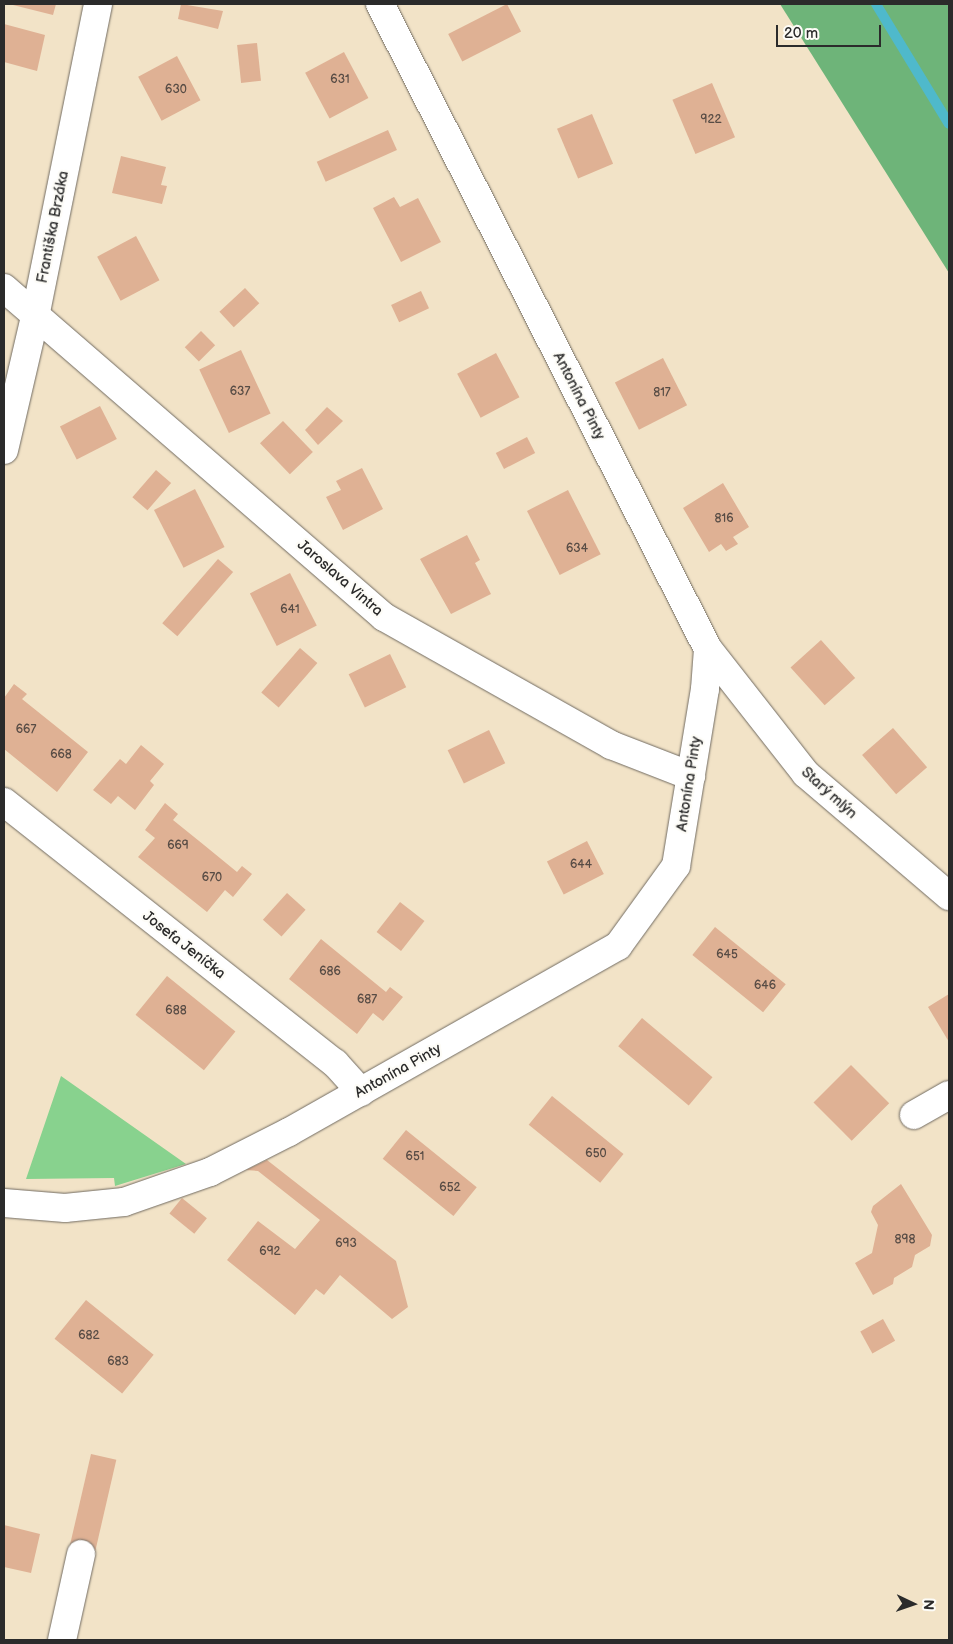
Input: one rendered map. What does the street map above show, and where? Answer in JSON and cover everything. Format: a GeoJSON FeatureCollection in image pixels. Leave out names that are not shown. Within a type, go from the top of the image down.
{"type":"FeatureCollection","features":[{"type":"Feature","properties":{"kind":"street","name":"Františka Brzáka"},"geometry":{"type":"LineString","coordinates":[[4,450],[36,312],[98,4]]}},
{"type":"Feature","properties":{"kind":"street","name":"Antonína Pinty"},"geometry":{"type":"LineString","coordinates":[[4,1203],[65,1208],[124,1202],[210,1172],[361,1092],[618,946],[676,866],[705,689],[708,649],[380,4]]}},
{"type":"Feature","properties":{"kind":"street","name":"Jaroslava Vintra"},"geometry":{"type":"LineString","coordinates":[[4,288],[36,312],[384,617],[611,745],[691,776]]}},
{"type":"Feature","properties":{"kind":"street","name":"Starý mlýn"},"geometry":{"type":"LineString","coordinates":[[708,649],[806,774],[949,896]]}},
{"type":"Feature","properties":{"kind":"street","name":"Josefa Jeníčka"},"geometry":{"type":"LineString","coordinates":[[4,802],[335,1063],[361,1092]]}},
{"type":"Feature","properties":{"kind":"street"},"geometry":{"type":"LineString","coordinates":[[914,1115],[949,1095]]}},
{"type":"Feature","properties":{"kind":"street"},"geometry":{"type":"LineString","coordinates":[[62,1640],[81,1554]]}},
{"type":"Feature","properties":{"kind":"green space"},"geometry":{"type":"Polygon","coordinates":[[[780,4],[949,4],[949,273],[780,4]]]}},
{"type":"Feature","properties":{"kind":"green space"},"geometry":{"type":"Polygon","coordinates":[[[61,1076],[186,1164],[115,1186],[114,1178],[26,1179],[61,1076]]]}},
{"type":"Feature","properties":{"kind":"building"},"geometry":{"type":"Polygon","coordinates":[[[9,4],[56,4],[53,15],[9,4]]]}},
{"type":"Feature","properties":{"kind":"building"},"geometry":{"type":"Polygon","coordinates":[[[181,4],[223,11],[218,29],[178,19],[181,4]]]}},
{"type":"Feature","properties":{"kind":"building"},"geometry":{"type":"Polygon","coordinates":[[[507,4],[521,32],[462,62],[448,34],[507,4]]]}},
{"type":"Feature","properties":{"kind":"building"},"geometry":{"type":"Polygon","coordinates":[[[4,24],[45,35],[37,71],[4,62],[4,24]]]}},
{"type":"Feature","properties":{"kind":"building"},"geometry":{"type":"Polygon","coordinates":[[[257,43],[261,81],[241,83],[237,45],[257,43]]]}},
{"type":"Feature","properties":{"kind":"building"},"geometry":{"type":"Polygon","coordinates":[[[344,52],[368,98],[330,119],[305,73],[344,52]]]}},
{"type":"Feature","properties":{"kind":"building"},"geometry":{"type":"Polygon","coordinates":[[[177,56],[200,100],[162,121],[138,77],[177,56]]]}},
{"type":"Feature","properties":{"kind":"building"},"geometry":{"type":"Polygon","coordinates":[[[712,83],[735,137],[695,154],[672,100],[712,83]]]}},
{"type":"Feature","properties":{"kind":"building"},"geometry":{"type":"Polygon","coordinates":[[[592,114],[613,164],[578,179],[557,129],[592,114]]]}},
{"type":"Feature","properties":{"kind":"building"},"geometry":{"type":"Polygon","coordinates":[[[388,130],[397,150],[326,182],[317,162],[388,130]]]}},
{"type":"Feature","properties":{"kind":"building"},"geometry":{"type":"Polygon","coordinates":[[[121,156],[166,167],[161,185],[167,186],[162,204],[112,193],[121,156]]]}},
{"type":"Feature","properties":{"kind":"building"},"geometry":{"type":"Polygon","coordinates":[[[394,197],[400,207],[418,198],[441,242],[401,262],[373,208],[394,197]]]}},
{"type":"Feature","properties":{"kind":"building"},"geometry":{"type":"Polygon","coordinates":[[[136,236],[159,280],[121,301],[97,257],[136,236]]]}},
{"type":"Feature","properties":{"kind":"building"},"geometry":{"type":"Polygon","coordinates":[[[245,288],[259,303],[234,327],[219,312],[245,288]]]}},
{"type":"Feature","properties":{"kind":"building"},"geometry":{"type":"Polygon","coordinates":[[[421,291],[429,308],[399,322],[391,305],[421,291]]]}},
{"type":"Feature","properties":{"kind":"building"},"geometry":{"type":"Polygon","coordinates":[[[201,331],[215,345],[199,361],[185,347],[201,331]]]}},
{"type":"Feature","properties":{"kind":"building"},"geometry":{"type":"Polygon","coordinates":[[[241,350],[271,413],[229,433],[199,369],[241,350]]]}},
{"type":"Feature","properties":{"kind":"building"},"geometry":{"type":"Polygon","coordinates":[[[496,353],[519,397],[481,418],[457,374],[496,353]]]}},
{"type":"Feature","properties":{"kind":"building"},"geometry":{"type":"Polygon","coordinates":[[[663,358],[687,405],[639,430],[615,383],[663,358]]]}},
{"type":"Feature","properties":{"kind":"building"},"geometry":{"type":"Polygon","coordinates":[[[100,406],[117,439],[77,459],[60,426],[100,406]]]}},
{"type":"Feature","properties":{"kind":"building"},"geometry":{"type":"Polygon","coordinates":[[[327,407],[343,421],[318,445],[305,430],[327,407]]]}},
{"type":"Feature","properties":{"kind":"building"},"geometry":{"type":"Polygon","coordinates":[[[283,421],[313,452],[290,474],[260,443],[283,421]]]}},
{"type":"Feature","properties":{"kind":"building"},"geometry":{"type":"Polygon","coordinates":[[[527,437],[535,453],[504,469],[496,453],[527,437]]]}},
{"type":"Feature","properties":{"kind":"building"},"geometry":{"type":"Polygon","coordinates":[[[362,468],[383,509],[343,530],[326,497],[341,490],[336,481],[362,468]]]}},
{"type":"Feature","properties":{"kind":"building"},"geometry":{"type":"Polygon","coordinates":[[[156,470],[171,483],[147,510],[132,497],[156,470]]]}},
{"type":"Feature","properties":{"kind":"building"},"geometry":{"type":"Polygon","coordinates":[[[723,483],[749,527],[733,537],[738,544],[726,551],[721,544],[709,552],[683,508],[723,483]]]}},
{"type":"Feature","properties":{"kind":"building"},"geometry":{"type":"Polygon","coordinates":[[[195,489],[225,547],[184,568],[154,510],[195,489]]]}},
{"type":"Feature","properties":{"kind":"building"},"geometry":{"type":"Polygon","coordinates":[[[568,490],[601,554],[560,575],[527,511],[568,490]]]}},
{"type":"Feature","properties":{"kind":"building"},"geometry":{"type":"Polygon","coordinates":[[[467,535],[480,560],[475,563],[491,594],[451,614],[420,559],[467,535]]]}},
{"type":"Feature","properties":{"kind":"building"},"geometry":{"type":"Polygon","coordinates":[[[218,559],[233,572],[177,636],[162,623],[218,559]]]}},
{"type":"Feature","properties":{"kind":"building"},"geometry":{"type":"Polygon","coordinates":[[[290,573],[317,626],[277,646],[250,593],[290,573]]]}},
{"type":"Feature","properties":{"kind":"building"},"geometry":{"type":"Polygon","coordinates":[[[821,640],[855,678],[825,705],[791,667],[821,640]]]}},
{"type":"Feature","properties":{"kind":"building"},"geometry":{"type":"Polygon","coordinates":[[[300,648],[317,663],[279,708],[261,693],[300,648]]]}},
{"type":"Feature","properties":{"kind":"building"},"geometry":{"type":"Polygon","coordinates":[[[390,654],[406,687],[365,707],[349,674],[390,654]]]}},
{"type":"Feature","properties":{"kind":"building"},"geometry":{"type":"Polygon","coordinates":[[[14,684],[27,694],[22,699],[88,752],[57,792],[4,749],[4,698],[14,684]]]}},
{"type":"Feature","properties":{"kind":"building"},"geometry":{"type":"Polygon","coordinates":[[[893,728],[927,767],[896,794],[862,755],[893,728]]]}},
{"type":"Feature","properties":{"kind":"building"},"geometry":{"type":"Polygon","coordinates":[[[489,730],[505,763],[464,783],[448,750],[489,730]]]}},
{"type":"Feature","properties":{"kind":"building"},"geometry":{"type":"Polygon","coordinates":[[[141,745],[164,764],[150,781],[154,785],[135,810],[118,796],[111,804],[93,790],[120,759],[126,764],[141,745]]]}},
{"type":"Feature","properties":{"kind":"building"},"geometry":{"type":"Polygon","coordinates":[[[165,803],[178,814],[173,820],[237,872],[242,866],[252,874],[233,897],[225,890],[207,912],[138,857],[155,838],[145,830],[165,803]]]}},
{"type":"Feature","properties":{"kind":"building"},"geometry":{"type":"Polygon","coordinates":[[[587,841],[604,874],[564,894],[547,861],[587,841]]]}},
{"type":"Feature","properties":{"kind":"building"},"geometry":{"type":"Polygon","coordinates":[[[287,893],[306,910],[281,936],[263,920],[287,893]]]}},
{"type":"Feature","properties":{"kind":"building"},"geometry":{"type":"Polygon","coordinates":[[[400,902],[424,921],[401,951],[377,932],[400,902]]]}},
{"type":"Feature","properties":{"kind":"building"},"geometry":{"type":"Polygon","coordinates":[[[715,927],[786,984],[763,1012],[692,955],[715,927]]]}},
{"type":"Feature","properties":{"kind":"building"},"geometry":{"type":"Polygon","coordinates":[[[321,939],[386,992],[390,987],[403,997],[383,1021],[373,1013],[357,1034],[289,979],[321,939]]]}},
{"type":"Feature","properties":{"kind":"building"},"geometry":{"type":"Polygon","coordinates":[[[167,976],[235,1031],[204,1070],[136,1015],[167,976]]]}},
{"type":"Feature","properties":{"kind":"building"},"geometry":{"type":"Polygon","coordinates":[[[949,994],[949,1042],[928,1007],[949,994]]]}},
{"type":"Feature","properties":{"kind":"building"},"geometry":{"type":"Polygon","coordinates":[[[642,1018],[712,1077],[689,1105],[618,1046],[642,1018]]]}},
{"type":"Feature","properties":{"kind":"building"},"geometry":{"type":"Polygon","coordinates":[[[851,1065],[889,1103],[852,1141],[814,1102],[851,1065]]]}},
{"type":"Feature","properties":{"kind":"building"},"geometry":{"type":"Polygon","coordinates":[[[552,1096],[623,1154],[600,1183],[529,1125],[552,1096]]]}},
{"type":"Feature","properties":{"kind":"building"},"geometry":{"type":"Polygon","coordinates":[[[406,1130],[477,1187],[453,1216],[383,1159],[406,1130]]]}},
{"type":"Feature","properties":{"kind":"building"},"geometry":{"type":"Polygon","coordinates":[[[267,1160],[396,1261],[408,1307],[392,1319],[340,1275],[324,1295],[316,1289],[295,1315],[227,1260],[258,1221],[295,1249],[320,1220],[258,1171],[246,1170],[267,1160]]]}},
{"type":"Feature","properties":{"kind":"building"},"geometry":{"type":"Polygon","coordinates":[[[901,1184],[932,1235],[930,1246],[915,1255],[912,1267],[894,1278],[893,1284],[873,1295],[855,1263],[872,1253],[878,1225],[871,1212],[873,1206],[901,1184]]]}},
{"type":"Feature","properties":{"kind":"building"},"geometry":{"type":"Polygon","coordinates":[[[182,1198],[207,1218],[194,1234],[169,1214],[182,1198]]]}},
{"type":"Feature","properties":{"kind":"building"},"geometry":{"type":"Polygon","coordinates":[[[86,1300],[154,1355],[122,1394],[55,1339],[86,1300]]]}},
{"type":"Feature","properties":{"kind":"building"},"geometry":{"type":"Polygon","coordinates":[[[883,1319],[895,1341],[872,1353],[860,1332],[883,1319]]]}},
{"type":"Feature","properties":{"kind":"building"},"geometry":{"type":"Polygon","coordinates":[[[91,1454],[116,1460],[95,1550],[70,1545],[91,1454]]]}},
{"type":"Feature","properties":{"kind":"building"},"geometry":{"type":"Polygon","coordinates":[[[4,1525],[40,1534],[31,1573],[4,1567],[4,1525]]]}},
{"type":"Feature","properties":{"kind":"waterway"},"geometry":{"type":"LineString","coordinates":[[876,4],[949,124]]}}]}
